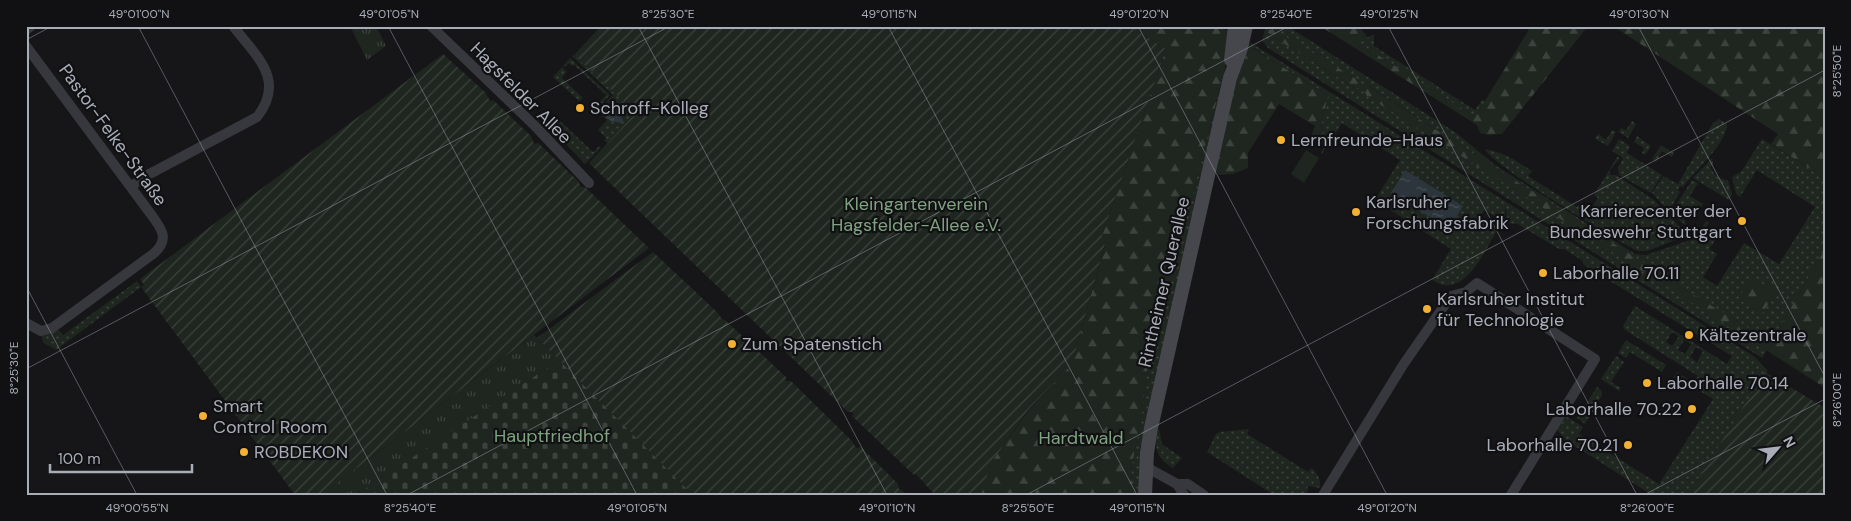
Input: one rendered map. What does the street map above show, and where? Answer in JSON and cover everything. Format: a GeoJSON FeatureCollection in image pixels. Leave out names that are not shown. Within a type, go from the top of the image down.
{"type":"FeatureCollection","features":[{"type":"Feature","properties":{"kind":"street"},"geometry":{"type":"LineString","coordinates":[[26,30],[31,26]]}},
{"type":"Feature","properties":{"kind":"street"},"geometry":{"type":"LineString","coordinates":[[131,187],[142,178],[257,117],[268,104],[270,93],[266,70],[233,26]]}},
{"type":"Feature","properties":{"kind":"street","name":"Hagsfelder Allee"},"geometry":{"type":"LineString","coordinates":[[430,26],[534,126],[589,184]]}},
{"type":"Feature","properties":{"kind":"street","name":"Rintheimer Querallee"},"geometry":{"type":"LineString","coordinates":[[1145,495],[1146,467],[1151,428],[1230,78],[1235,26]]}},
{"type":"Feature","properties":{"kind":"street","name":"Rintheimer Querallee"},"geometry":{"type":"LineString","coordinates":[[1230,78],[1241,48],[1246,26]]}},
{"type":"Feature","properties":{"kind":"street","name":"Pastor-Felke-Straße"},"geometry":{"type":"LineString","coordinates":[[26,46],[131,187],[162,231],[163,239],[160,248],[52,328],[41,331],[26,323]]}},
{"type":"Feature","properties":{"kind":"street"},"geometry":{"type":"LineString","coordinates":[[1323,495],[1403,365],[1451,296],[1466,292],[1477,283],[1595,359],[1511,495]]}},
{"type":"Feature","properties":{"kind":"street"},"geometry":{"type":"LineString","coordinates":[[1146,467],[1177,484],[1188,484],[1204,495]]}},
{"type":"Feature","properties":{"kind":"street"},"geometry":{"type":"LineString","coordinates":[[1177,484],[1184,495]]}},
{"type":"Feature","properties":{"kind":"green space"},"geometry":{"type":"Polygon","coordinates":[[[350,26],[376,26],[386,46],[367,60],[350,26]]]}},
{"type":"Feature","properties":{"kind":"green space","name":"Kleingartenverein Hagsfelder-Allee e.V."},"geometry":{"type":"Polygon","coordinates":[[[601,26],[1129,26],[1166,49],[1102,236],[1106,240],[1072,364],[1028,410],[991,463],[981,495],[935,495],[915,473],[914,475],[852,416],[854,414],[852,412],[848,412],[589,163],[636,113],[574,55],[601,26]]]}},
{"type":"Feature","properties":{"kind":"green space","name":"Hardtwald"},"geometry":{"type":"Polygon","coordinates":[[[1129,26],[1217,26],[1230,32],[1225,68],[1163,311],[1150,344],[1142,414],[1131,470],[1133,495],[981,495],[990,463],[1029,410],[1072,364],[1106,241],[1102,236],[1166,49],[1129,26]]]}},
{"type":"Feature","properties":{"kind":"green space"},"geometry":{"type":"Polygon","coordinates":[[[1266,26],[1287,26],[1455,132],[1495,165],[1635,254],[1646,255],[1705,235],[1716,239],[1709,249],[1717,254],[1703,277],[1717,286],[1744,243],[1779,264],[1815,207],[1757,170],[1740,197],[1736,194],[1732,177],[1741,172],[1762,139],[1825,178],[1825,249],[1771,342],[1653,270],[1649,273],[1767,350],[1762,358],[1268,48],[1262,40],[1266,26]],[[1271,29],[1268,33],[1272,36],[1355,88],[1358,80],[1271,29]],[[1366,85],[1644,263],[1370,87],[1366,85]]]}},
{"type":"Feature","properties":{"kind":"green space"},"geometry":{"type":"Polygon","coordinates":[[[1320,26],[1359,26],[1368,38],[1359,43],[1475,117],[1531,26],[1588,26],[1502,134],[1488,135],[1480,133],[1477,125],[1320,26]]]}},
{"type":"Feature","properties":{"kind":"green space"},"geometry":{"type":"Polygon","coordinates":[[[1613,26],[1825,26],[1825,178],[1771,144],[1778,134],[1613,26]]]}},
{"type":"Feature","properties":{"kind":"green space"},"geometry":{"type":"Polygon","coordinates":[[[1273,29],[1358,80],[1359,88],[1355,88],[1268,33],[1269,30],[1273,29]]]}},
{"type":"Feature","properties":{"kind":"green space"},"geometry":{"type":"Polygon","coordinates":[[[1374,34],[1374,46],[1475,110],[1482,100],[1485,101],[1475,117],[1358,43],[1374,34]]]}},
{"type":"Feature","properties":{"kind":"green space"},"geometry":{"type":"Polygon","coordinates":[[[1251,43],[1755,357],[1768,371],[1688,495],[1652,495],[1567,441],[1557,430],[1566,416],[1583,427],[1579,434],[1659,484],[1713,399],[1692,386],[1698,376],[1625,330],[1623,326],[1635,306],[1727,364],[1732,356],[1584,265],[1583,261],[1564,249],[1559,249],[1518,224],[1507,223],[1506,206],[1504,224],[1499,227],[1473,270],[1464,279],[1454,284],[1444,285],[1432,280],[1451,249],[1375,200],[1400,160],[1342,123],[1321,155],[1324,145],[1322,121],[1328,95],[1253,48],[1231,99],[1248,46],[1251,43]],[[1484,210],[1478,218],[1493,227],[1498,218],[1484,210]],[[1672,332],[1666,342],[1672,346],[1679,336],[1672,332]],[[1684,340],[1678,350],[1685,354],[1691,344],[1684,340]],[[1696,347],[1690,357],[1697,362],[1703,351],[1696,347]]]}},
{"type":"Feature","properties":{"kind":"green space"},"geometry":{"type":"Polygon","coordinates":[[[1249,46],[1328,95],[1322,121],[1324,145],[1310,139],[1315,126],[1279,104],[1248,153],[1248,168],[1233,174],[1219,175],[1215,170],[1231,99],[1249,46]]]}},
{"type":"Feature","properties":{"kind":"green space"},"geometry":{"type":"Polygon","coordinates":[[[443,54],[486,93],[490,101],[493,100],[531,136],[534,144],[538,143],[578,181],[581,187],[585,187],[649,248],[321,495],[295,495],[141,287],[144,285],[140,279],[443,54]]]}},
{"type":"Feature","properties":{"kind":"green space"},"geometry":{"type":"Polygon","coordinates":[[[574,55],[636,113],[608,144],[604,140],[606,138],[598,130],[607,120],[597,111],[613,95],[572,56],[574,55]]]}},
{"type":"Feature","properties":{"kind":"green space"},"geometry":{"type":"Polygon","coordinates":[[[570,58],[610,95],[596,110],[594,108],[606,95],[574,65],[572,66],[569,63],[565,67],[563,66],[570,58]]]}},
{"type":"Feature","properties":{"kind":"green space"},"geometry":{"type":"Polygon","coordinates":[[[562,67],[567,72],[562,78],[583,98],[579,101],[553,77],[562,67]]]}},
{"type":"Feature","properties":{"kind":"green space"},"geometry":{"type":"Polygon","coordinates":[[[1225,68],[1225,82],[1140,495],[1133,495],[1131,470],[1142,414],[1150,344],[1163,311],[1225,68]]]}},
{"type":"Feature","properties":{"kind":"green space"},"geometry":{"type":"Polygon","coordinates":[[[1366,85],[1644,263],[1647,265],[1647,270],[1644,272],[1367,96],[1363,89],[1366,85]]]}},
{"type":"Feature","properties":{"kind":"green space"},"geometry":{"type":"Polygon","coordinates":[[[546,118],[552,123],[557,118],[593,152],[599,146],[601,148],[585,164],[544,121],[546,118]]]}},
{"type":"Feature","properties":{"kind":"green space"},"geometry":{"type":"Polygon","coordinates":[[[1719,119],[1727,124],[1722,139],[1710,157],[1683,187],[1680,186],[1678,190],[1680,192],[1669,211],[1652,193],[1663,176],[1678,184],[1713,123],[1719,119]]]}},
{"type":"Feature","properties":{"kind":"green space"},"geometry":{"type":"Polygon","coordinates":[[[1632,121],[1636,124],[1628,138],[1619,132],[1621,128],[1626,130],[1632,121]]]}},
{"type":"Feature","properties":{"kind":"green space"},"geometry":{"type":"Polygon","coordinates":[[[1612,130],[1616,132],[1608,146],[1595,139],[1598,134],[1606,140],[1612,130]]]}},
{"type":"Feature","properties":{"kind":"green space"},"geometry":{"type":"Polygon","coordinates":[[[1637,136],[1651,146],[1645,155],[1642,153],[1644,148],[1634,142],[1637,136]]]}},
{"type":"Feature","properties":{"kind":"green space"},"geometry":{"type":"Polygon","coordinates":[[[1619,139],[1630,146],[1627,153],[1662,175],[1651,193],[1619,175],[1618,168],[1623,158],[1612,151],[1619,139]]]}},
{"type":"Feature","properties":{"kind":"green space"},"geometry":{"type":"Polygon","coordinates":[[[1661,145],[1674,153],[1672,157],[1662,151],[1656,162],[1652,159],[1661,145]]]}},
{"type":"Feature","properties":{"kind":"green space"},"geometry":{"type":"Polygon","coordinates":[[[1485,149],[1520,163],[1532,171],[1528,176],[1577,207],[1581,202],[1591,208],[1598,198],[1594,195],[1617,157],[1620,158],[1610,170],[1610,175],[1616,175],[1654,200],[1679,226],[1691,234],[1647,251],[1638,251],[1581,218],[1530,185],[1492,157],[1485,149]]]}},
{"type":"Feature","properties":{"kind":"green space"},"geometry":{"type":"Polygon","coordinates":[[[1306,150],[1319,158],[1304,183],[1291,174],[1306,150]]]}},
{"type":"Feature","properties":{"kind":"green space"},"geometry":{"type":"Polygon","coordinates":[[[1712,158],[1713,165],[1710,167],[1713,172],[1719,178],[1728,180],[1732,195],[1729,200],[1693,178],[1712,158]]]}},
{"type":"Feature","properties":{"kind":"green space"},"geometry":{"type":"Polygon","coordinates":[[[1692,180],[1698,183],[1690,196],[1703,204],[1700,209],[1689,210],[1684,217],[1686,225],[1693,230],[1702,228],[1706,221],[1709,222],[1703,231],[1695,233],[1671,213],[1692,180]]]}},
{"type":"Feature","properties":{"kind":"green space"},"geometry":{"type":"Polygon","coordinates":[[[1825,249],[1825,388],[1649,275],[1653,270],[1771,342],[1825,249]]]}},
{"type":"Feature","properties":{"kind":"green space"},"geometry":{"type":"Polygon","coordinates":[[[653,252],[717,312],[722,319],[786,377],[786,381],[791,381],[852,441],[856,448],[861,447],[898,484],[899,489],[909,495],[693,495],[537,338],[653,252]]]}},
{"type":"Feature","properties":{"kind":"green space"},"geometry":{"type":"Polygon","coordinates":[[[1753,276],[1776,291],[1762,314],[1738,299],[1753,276]]]}},
{"type":"Feature","properties":{"kind":"green space"},"geometry":{"type":"Polygon","coordinates":[[[137,281],[141,287],[56,350],[44,343],[41,336],[58,329],[63,335],[137,281]]]}},
{"type":"Feature","properties":{"kind":"green space"},"geometry":{"type":"Polygon","coordinates":[[[534,335],[559,360],[356,495],[321,495],[534,335]]]}},
{"type":"Feature","properties":{"kind":"green space"},"geometry":{"type":"Polygon","coordinates":[[[1626,340],[1666,365],[1662,372],[1630,352],[1626,358],[1618,353],[1626,340]]]}},
{"type":"Feature","properties":{"kind":"green space"},"geometry":{"type":"Polygon","coordinates":[[[1616,356],[1624,362],[1611,382],[1621,388],[1619,391],[1601,379],[1616,356]]]}},
{"type":"Feature","properties":{"kind":"green space","name":"Hauptfriedhof"},"geometry":{"type":"Polygon","coordinates":[[[559,360],[693,495],[356,495],[381,477],[559,360]]]}},
{"type":"Feature","properties":{"kind":"green space"},"geometry":{"type":"Polygon","coordinates":[[[1677,372],[1692,382],[1688,388],[1673,378],[1677,372]]]}},
{"type":"Feature","properties":{"kind":"green space"},"geometry":{"type":"Polygon","coordinates":[[[1765,372],[1825,408],[1825,495],[1688,495],[1765,372]]]}},
{"type":"Feature","properties":{"kind":"green space"},"geometry":{"type":"Polygon","coordinates":[[[1597,387],[1601,390],[1602,395],[1585,424],[1577,418],[1597,387]]]}},
{"type":"Feature","properties":{"kind":"green space"},"geometry":{"type":"Polygon","coordinates":[[[1159,428],[1162,444],[1182,458],[1173,468],[1163,460],[1157,451],[1156,441],[1159,428]]]}},
{"type":"Feature","properties":{"kind":"green space"},"geometry":{"type":"Polygon","coordinates":[[[1249,429],[1247,434],[1308,472],[1311,468],[1316,472],[1320,488],[1308,486],[1307,493],[1315,495],[1274,495],[1207,452],[1216,434],[1249,429]]]}},
{"type":"Feature","properties":{"kind":"water"},"geometry":{"type":"Polygon","coordinates":[[[623,108],[620,115],[623,120],[622,123],[611,121],[602,113],[623,108]]]}},
{"type":"Feature","properties":{"kind":"water"},"geometry":{"type":"Polygon","coordinates":[[[1405,170],[1463,206],[1449,229],[1391,193],[1405,170]]]}},
{"type":"Feature","properties":{"kind":"place","name":"Schroff-Kolleg"},"geometry":{"type":"Point","coordinates":[580,108]}},
{"type":"Feature","properties":{"kind":"place","name":"Lernfreunde-Haus"},"geometry":{"type":"Point","coordinates":[1281,140]}},
{"type":"Feature","properties":{"kind":"place","name":"Karlsruher Forschungsfabrik"},"geometry":{"type":"Point","coordinates":[1356,212]}},
{"type":"Feature","properties":{"kind":"place","name":"Karrierecenter der Bundeswehr Stuttgart"},"geometry":{"type":"Point","coordinates":[1742,221]}},
{"type":"Feature","properties":{"kind":"place","name":"Laborhalle 70.11"},"geometry":{"type":"Point","coordinates":[1543,273]}},
{"type":"Feature","properties":{"kind":"place","name":"Karlsruher Institut für Technologie"},"geometry":{"type":"Point","coordinates":[1427,309]}},
{"type":"Feature","properties":{"kind":"place","name":"Kältezentrale"},"geometry":{"type":"Point","coordinates":[1689,335]}},
{"type":"Feature","properties":{"kind":"place","name":"Zum Spatenstich"},"geometry":{"type":"Point","coordinates":[732,344]}},
{"type":"Feature","properties":{"kind":"place","name":"Laborhalle 70.14"},"geometry":{"type":"Point","coordinates":[1647,383]}},
{"type":"Feature","properties":{"kind":"place","name":"Laborhalle 70.22"},"geometry":{"type":"Point","coordinates":[1692,409]}},
{"type":"Feature","properties":{"kind":"place","name":"Smart Control Room"},"geometry":{"type":"Point","coordinates":[203,416]}},
{"type":"Feature","properties":{"kind":"place","name":"Laborhalle 70.21"},"geometry":{"type":"Point","coordinates":[1628,445]}},
{"type":"Feature","properties":{"kind":"place","name":"ROBDEKON"},"geometry":{"type":"Point","coordinates":[244,452]}}]}
